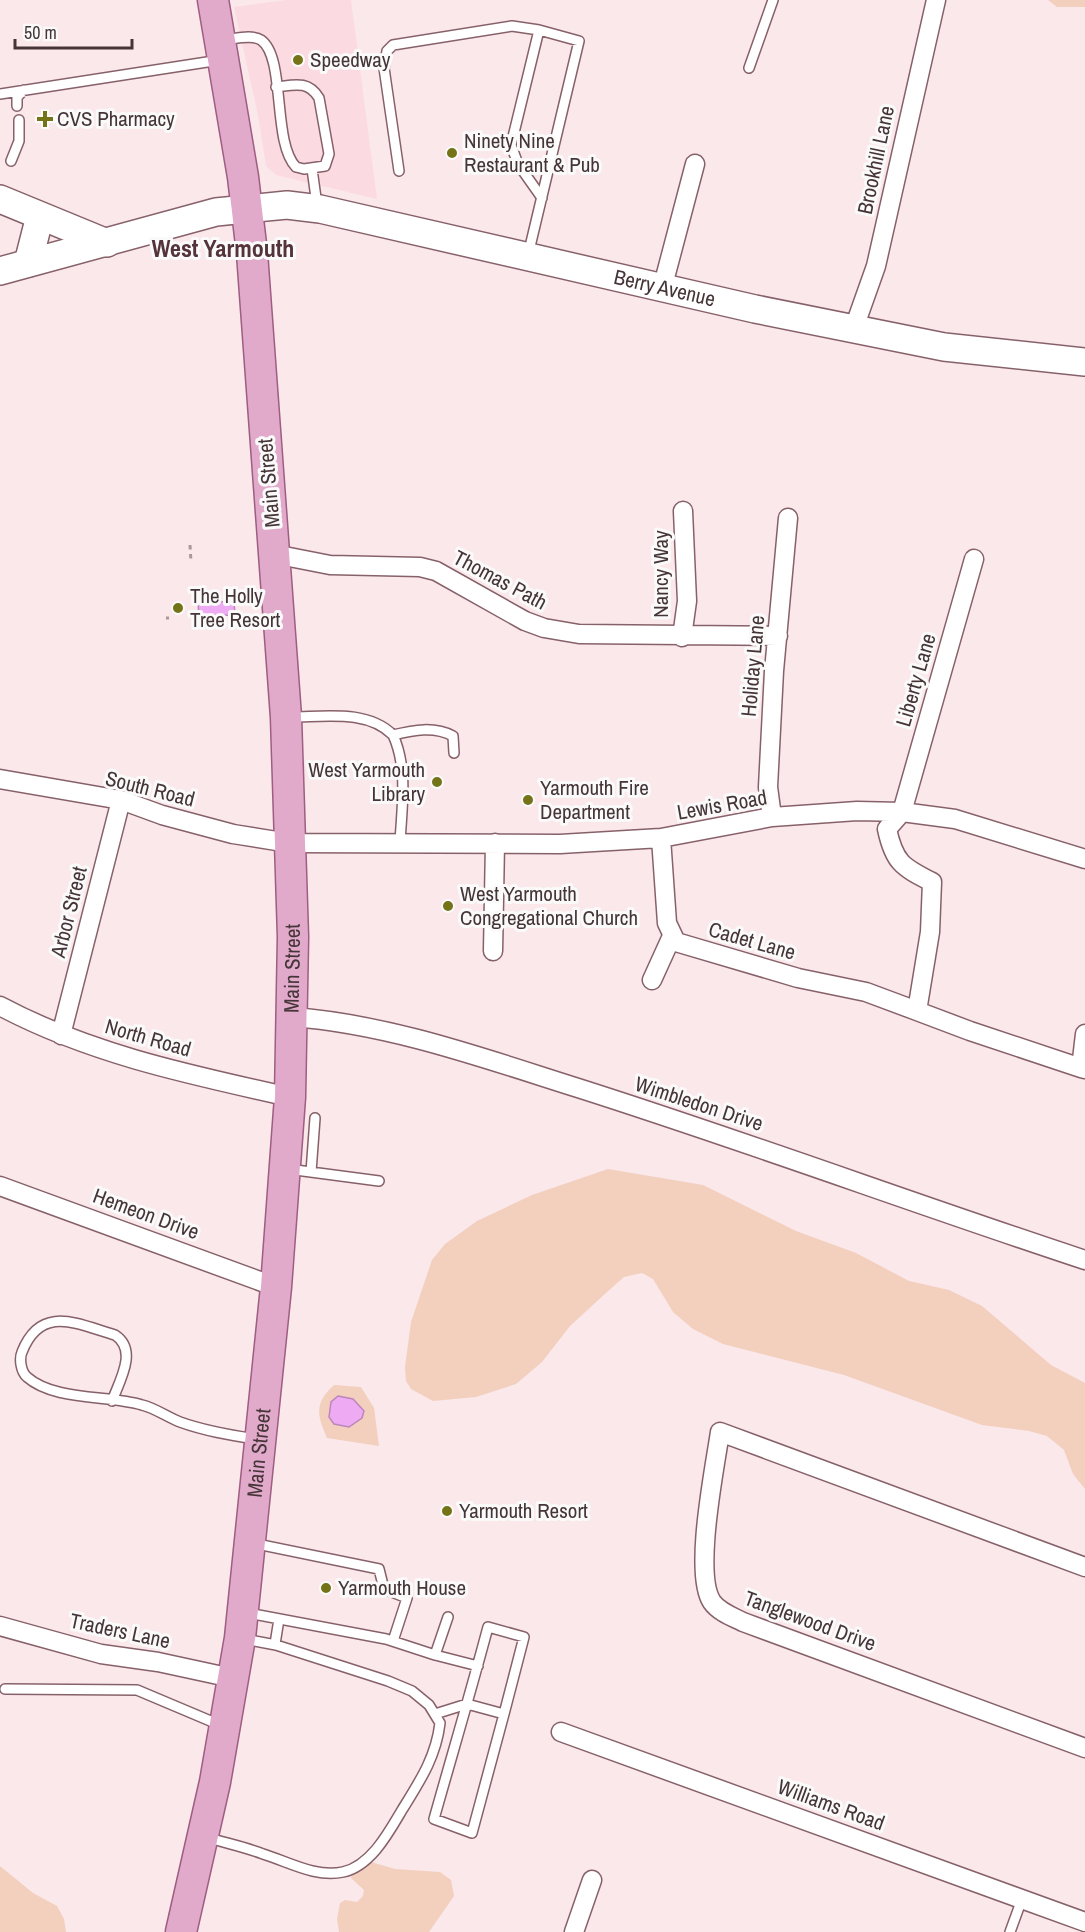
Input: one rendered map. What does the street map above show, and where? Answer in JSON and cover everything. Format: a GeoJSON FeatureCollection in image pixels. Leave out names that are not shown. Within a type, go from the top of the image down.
{"type":"FeatureCollection","features":[{"type":"Feature","properties":{"kind":"main road","name":"Main Street"},"geometry":{"type":"LineString","coordinates":[[181,1932],[225,1727],[241,1625],[276,1287],[298,1170],[290,1097],[292,1017],[286,717],[247,207],[213,0]]}},
{"type":"Feature","properties":{"kind":"street","name":"Brookhill Lane"},"geometry":{"type":"LineString","coordinates":[[854,328],[876,266],[936,0]]}},
{"type":"Feature","properties":{"kind":"street"},"geometry":{"type":"LineString","coordinates":[[662,289],[695,164]]}},
{"type":"Feature","properties":{"kind":"street"},"geometry":{"type":"LineString","coordinates":[[0,199],[107,243]]}},
{"type":"Feature","properties":{"kind":"street","name":"Berry Avenue"},"geometry":{"type":"LineString","coordinates":[[0,271],[216,212],[247,207],[287,205],[317,209],[662,289],[944,347],[1085,362]]}},
{"type":"Feature","properties":{"kind":"street"},"geometry":{"type":"LineString","coordinates":[[28,263],[40,216]]}},
{"type":"Feature","properties":{"kind":"street","name":"Nancy Way"},"geometry":{"type":"LineString","coordinates":[[682,637],[687,601],[683,511]]}},
{"type":"Feature","properties":{"kind":"street","name":"Holiday Lane"},"geometry":{"type":"LineString","coordinates":[[772,817],[768,787],[788,518]]}},
{"type":"Feature","properties":{"kind":"street","name":"Thomas Path"},"geometry":{"type":"LineString","coordinates":[[274,554],[330,565],[420,567],[436,571],[525,621],[544,628],[579,634],[682,637],[778,636]]}},
{"type":"Feature","properties":{"kind":"street","name":"Liberty Lane"},"geometry":{"type":"LineString","coordinates":[[902,812],[974,560]]}},
{"type":"Feature","properties":{"kind":"street","name":"South Road"},"geometry":{"type":"LineString","coordinates":[[0,779],[75,794],[121,800],[162,816],[233,834],[289,843]]}},
{"type":"Feature","properties":{"kind":"street","name":"Arbor Street"},"geometry":{"type":"LineString","coordinates":[[61,1035],[121,800]]}},
{"type":"Feature","properties":{"kind":"street","name":"Lewis Road"},"geometry":{"type":"LineString","coordinates":[[289,843],[560,844],[661,838],[772,817],[857,811],[902,812],[955,819],[1085,860]]}},
{"type":"Feature","properties":{"kind":"street"},"geometry":{"type":"LineString","coordinates":[[902,812],[887,829],[892,851],[904,868],[932,882],[930,932],[918,1011]]}},
{"type":"Feature","properties":{"kind":"street"},"geometry":{"type":"LineString","coordinates":[[652,980],[672,936],[667,923],[661,838]]}},
{"type":"Feature","properties":{"kind":"street"},"geometry":{"type":"LineString","coordinates":[[493,951],[495,843]]}},
{"type":"Feature","properties":{"kind":"street","name":"Cadet Lane"},"geometry":{"type":"LineString","coordinates":[[672,936],[676,942],[798,978],[866,992],[970,1031],[1083,1068]]}},
{"type":"Feature","properties":{"kind":"street","name":"North Road"},"geometry":{"type":"LineString","coordinates":[[0,1006],[61,1035],[110,1053],[290,1097]]}},
{"type":"Feature","properties":{"kind":"street","name":"Wimbledon Drive"},"geometry":{"type":"LineString","coordinates":[[292,1017],[353,1024],[536,1075],[686,1122],[1085,1260]]}},
{"type":"Feature","properties":{"kind":"street"},"geometry":{"type":"LineString","coordinates":[[1083,1068],[1085,1034]]}},
{"type":"Feature","properties":{"kind":"street","name":"Hemeon Drive"},"geometry":{"type":"LineString","coordinates":[[0,1186],[276,1287]]}},
{"type":"Feature","properties":{"kind":"street","name":"Tanglewood Drive"},"geometry":{"type":"LineString","coordinates":[[1085,1567],[720,1431],[705,1542],[705,1576],[708,1593],[713,1603],[722,1611],[743,1622],[1085,1748]]}},
{"type":"Feature","properties":{"kind":"street","name":"Traders Lane"},"geometry":{"type":"LineString","coordinates":[[0,1626],[101,1654],[158,1662],[232,1678]]}},
{"type":"Feature","properties":{"kind":"street","name":"Williams Road"},"geometry":{"type":"LineString","coordinates":[[561,1732],[1085,1922]]}},
{"type":"Feature","properties":{"kind":"street"},"geometry":{"type":"LineString","coordinates":[[574,1932],[592,1880]]}},
{"type":"Feature","properties":{"kind":"lane"},"geometry":{"type":"LineString","coordinates":[[749,68],[773,0]]}},
{"type":"Feature","properties":{"kind":"lane"},"geometry":{"type":"LineString","coordinates":[[399,171],[384,68],[387,51],[393,45],[502,27],[539,30],[579,41],[528,257]]}},
{"type":"Feature","properties":{"kind":"lane"},"geometry":{"type":"LineString","coordinates":[[539,30],[511,145],[518,164],[542,198]]}},
{"type":"Feature","properties":{"kind":"lane"},"geometry":{"type":"LineString","coordinates":[[0,94],[142,72],[260,39],[271,57],[287,154],[296,167],[312,169],[325,166],[329,154],[319,98],[315,90],[303,83],[276,87]]}},
{"type":"Feature","properties":{"kind":"lane"},"geometry":{"type":"LineString","coordinates":[[17,106],[17,97],[24,90]]}},
{"type":"Feature","properties":{"kind":"lane"},"geometry":{"type":"LineString","coordinates":[[11,161],[19,141],[19,120]]}},
{"type":"Feature","properties":{"kind":"lane"},"geometry":{"type":"LineString","coordinates":[[312,169],[317,209]]}},
{"type":"Feature","properties":{"kind":"lane"},"geometry":{"type":"LineString","coordinates":[[286,717],[367,718],[383,725],[393,735],[399,747],[403,771],[400,842]]}},
{"type":"Feature","properties":{"kind":"lane"},"geometry":{"type":"LineString","coordinates":[[393,735],[416,730],[443,731],[453,736],[454,753]]}},
{"type":"Feature","properties":{"kind":"lane"},"geometry":{"type":"LineString","coordinates":[[315,1118],[298,1170],[379,1181]]}},
{"type":"Feature","properties":{"kind":"lane"},"geometry":{"type":"LineString","coordinates":[[112,1401],[127,1352],[123,1340],[115,1335],[58,1321],[43,1324],[29,1335],[21,1356],[26,1377],[44,1388],[112,1401],[142,1405],[179,1422],[214,1433],[261,1440]]}},
{"type":"Feature","properties":{"kind":"lane"},"geometry":{"type":"LineString","coordinates":[[250,1543],[379,1569],[384,1589],[406,1598],[393,1641]]}},
{"type":"Feature","properties":{"kind":"lane"},"geometry":{"type":"LineString","coordinates":[[435,1655],[448,1617]]}},
{"type":"Feature","properties":{"kind":"lane"},"geometry":{"type":"LineString","coordinates":[[241,1625],[279,1619],[393,1641],[478,1666]]}},
{"type":"Feature","properties":{"kind":"lane"},"geometry":{"type":"LineString","coordinates":[[274,1644],[279,1619]]}},
{"type":"Feature","properties":{"kind":"lane"},"geometry":{"type":"LineString","coordinates":[[203,1837],[262,1853],[315,1872],[344,1872],[366,1859],[384,1841],[427,1770],[437,1747],[440,1723],[429,1705],[412,1691],[274,1644],[241,1625]]}},
{"type":"Feature","properties":{"kind":"lane"},"geometry":{"type":"LineString","coordinates":[[489,1627],[524,1637],[472,1833],[434,1819],[478,1666],[489,1627]]}},
{"type":"Feature","properties":{"kind":"lane"},"geometry":{"type":"LineString","coordinates":[[5,1689],[137,1690],[225,1727]]}},
{"type":"Feature","properties":{"kind":"lane"},"geometry":{"type":"LineString","coordinates":[[435,1714],[467,1704],[504,1713]]}},
{"type":"Feature","properties":{"kind":"lane"},"geometry":{"type":"LineString","coordinates":[[1010,1932],[1022,1899]]}},
{"type":"Feature","properties":{"kind":"path"},"geometry":{"type":"LineString","coordinates":[[190,544],[191,562]]}},
{"type":"Feature","properties":{"kind":"shaded area"},"geometry":{"type":"Polygon","coordinates":[[[286,0],[351,0],[377,199],[276,175],[266,166],[258,115],[234,7],[286,0]]]}},
{"type":"Feature","properties":{"kind":"shaded area"},"geometry":{"type":"Polygon","coordinates":[[[1048,0],[1085,0],[1085,7],[1057,7],[1048,0]]]}},
{"type":"Feature","properties":{"kind":"shaded area"},"geometry":{"type":"Polygon","coordinates":[[[234,601],[235,615],[199,616],[198,603],[234,601]]]}},
{"type":"Feature","properties":{"kind":"shaded area"},"geometry":{"type":"Polygon","coordinates":[[[608,1169],[703,1185],[796,1231],[856,1253],[909,1281],[949,1290],[982,1306],[1051,1365],[1085,1383],[1085,1489],[1073,1474],[1064,1450],[1047,1436],[1029,1431],[982,1425],[844,1375],[723,1344],[693,1329],[673,1312],[653,1279],[642,1273],[624,1277],[570,1326],[542,1362],[516,1384],[476,1397],[433,1401],[411,1389],[406,1381],[405,1367],[411,1322],[432,1260],[445,1244],[477,1221],[532,1195],[608,1169]]]}},
{"type":"Feature","properties":{"kind":"shaded area"},"geometry":{"type":"Polygon","coordinates":[[[334,1385],[361,1387],[374,1408],[379,1446],[327,1438],[319,1410],[323,1398],[334,1385]]]}},
{"type":"Feature","properties":{"kind":"shaded area"},"geometry":{"type":"Polygon","coordinates":[[[338,1396],[353,1399],[364,1411],[362,1418],[349,1427],[334,1424],[329,1417],[331,1402],[338,1396]]]}},
{"type":"Feature","properties":{"kind":"shaded area"},"geometry":{"type":"Polygon","coordinates":[[[371,1862],[395,1869],[440,1872],[451,1880],[454,1896],[429,1932],[339,1932],[337,1919],[340,1903],[345,1900],[357,1902],[363,1896],[364,1890],[351,1878],[352,1874],[371,1862]]]}},
{"type":"Feature","properties":{"kind":"shaded area"},"geometry":{"type":"Polygon","coordinates":[[[0,1866],[33,1893],[57,1906],[64,1919],[66,1932],[0,1932],[0,1866]]]}},
{"type":"Feature","properties":{"kind":"place","name":"Speedway"},"geometry":{"type":"Point","coordinates":[298,60]}},
{"type":"Feature","properties":{"kind":"place","name":"CVS Pharmacy"},"geometry":{"type":"Point","coordinates":[45,119]}},
{"type":"Feature","properties":{"kind":"place","name":"Ninety Nine Restaurant & Pub"},"geometry":{"type":"Point","coordinates":[452,153]}},
{"type":"Feature","properties":{"kind":"place","name":"The Holly Tree Resort"},"geometry":{"type":"Point","coordinates":[178,608]}},
{"type":"Feature","properties":{"kind":"place","name":"West Yarmouth Library"},"geometry":{"type":"Point","coordinates":[437,782]}},
{"type":"Feature","properties":{"kind":"place","name":"Yarmouth Fire Department"},"geometry":{"type":"Point","coordinates":[528,800]}},
{"type":"Feature","properties":{"kind":"place","name":"West Yarmouth Congregational Church"},"geometry":{"type":"Point","coordinates":[448,906]}},
{"type":"Feature","properties":{"kind":"place","name":"Yarmouth Resort"},"geometry":{"type":"Point","coordinates":[447,1511]}},
{"type":"Feature","properties":{"kind":"place","name":"Yarmouth House"},"geometry":{"type":"Point","coordinates":[326,1588]}},
{"type":"Feature","properties":{"kind":"district","name":"West Yarmouth"},"geometry":{"type":"Point","coordinates":[223,249]}}]}
